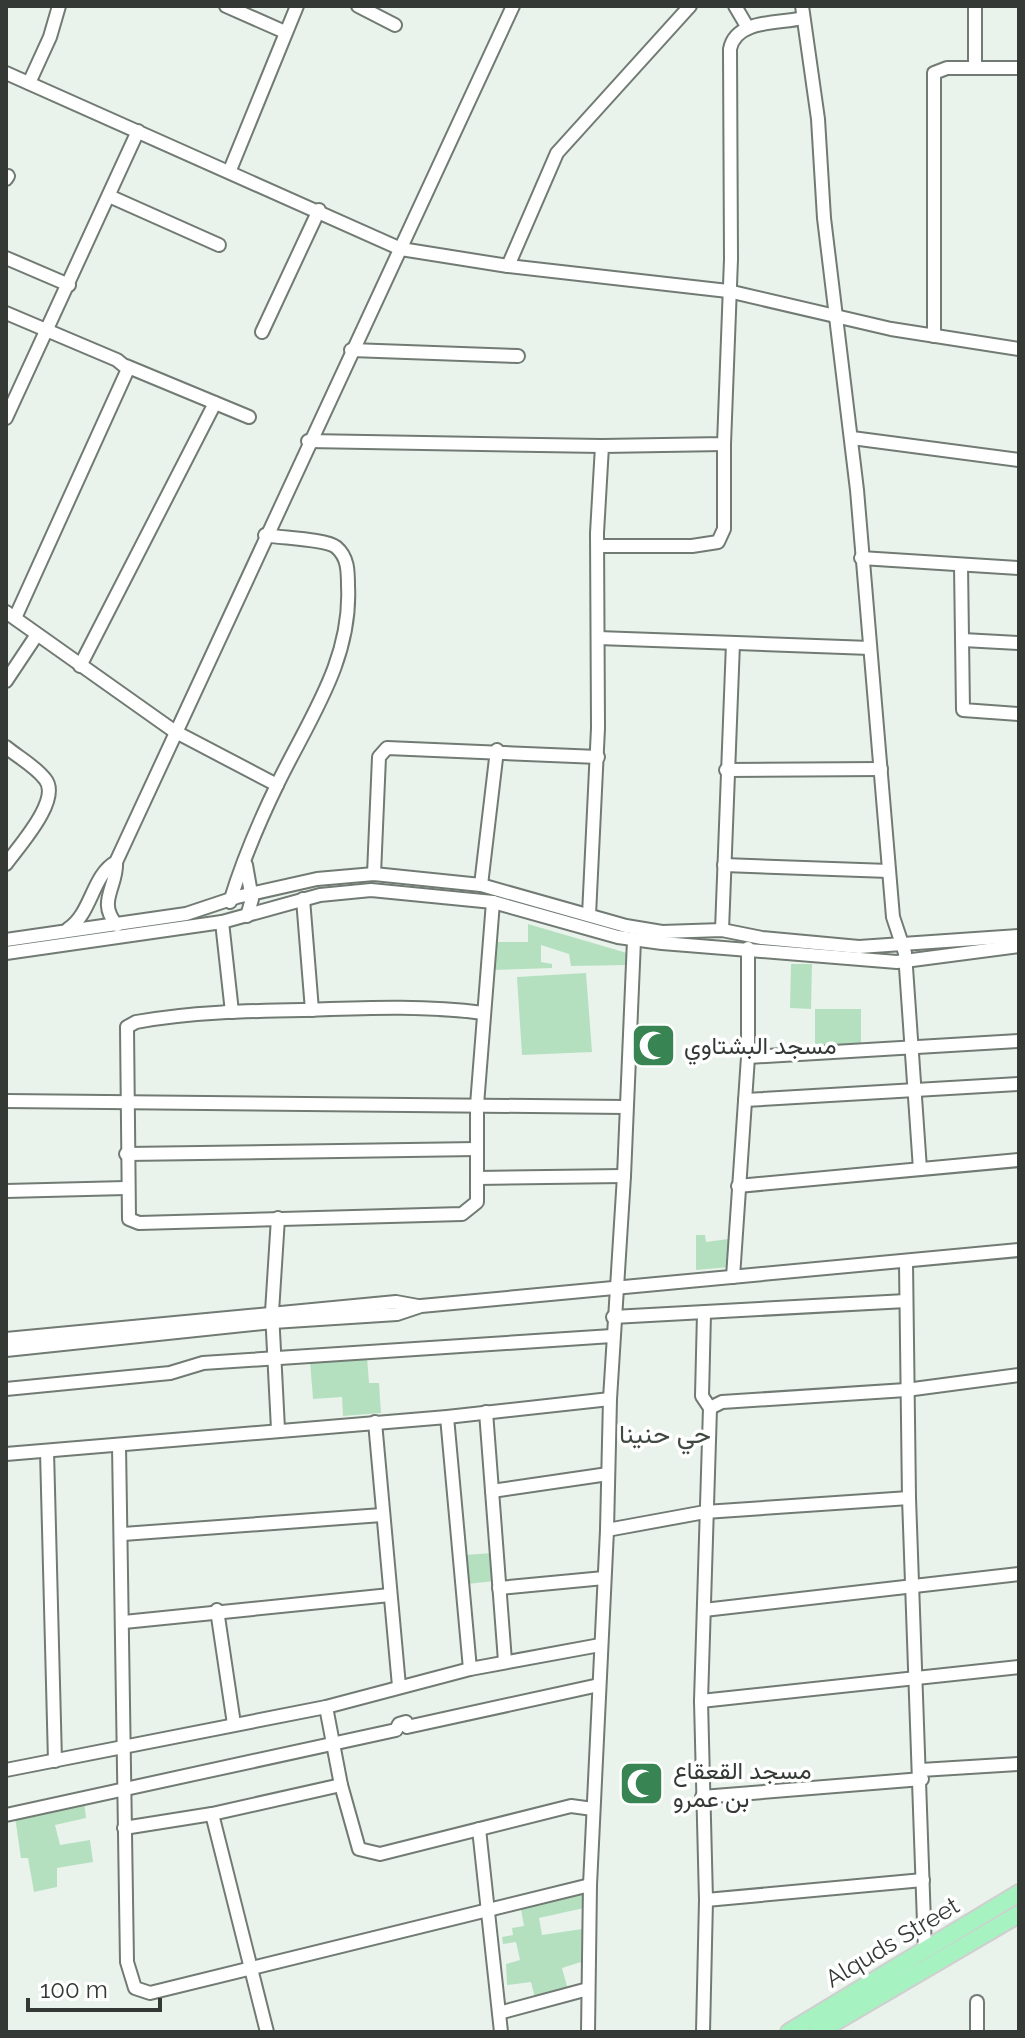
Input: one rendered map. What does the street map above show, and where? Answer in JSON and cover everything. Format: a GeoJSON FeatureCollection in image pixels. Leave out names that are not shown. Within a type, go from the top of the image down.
{"type":"FeatureCollection","features":[{"type":"Feature","properties":{"kind":"main road","name":"Alquds Street"},"geometry":{"type":"LineString","coordinates":[[789,2032],[1019,1893]]}},
{"type":"Feature","properties":{"kind":"main road"},"geometry":{"type":"LineString","coordinates":[[818,2032],[1015,1918]]}},
{"type":"Feature","properties":{"kind":"street"},"geometry":{"type":"LineString","coordinates":[[29,83],[50,37],[59,6]]}},
{"type":"Feature","properties":{"kind":"street"},"geometry":{"type":"LineString","coordinates":[[226,6],[285,32]]}},
{"type":"Feature","properties":{"kind":"street"},"geometry":{"type":"LineString","coordinates":[[230,170],[297,6]]}},
{"type":"Feature","properties":{"kind":"street"},"geometry":{"type":"LineString","coordinates":[[358,6],[395,25]]}},
{"type":"Feature","properties":{"kind":"street"},"geometry":{"type":"LineString","coordinates":[[117,925],[109,913],[106,900],[116,862],[308,441],[513,6]]}},
{"type":"Feature","properties":{"kind":"street"},"geometry":{"type":"LineString","coordinates":[[508,266],[557,153],[690,6]]}},
{"type":"Feature","properties":{"kind":"street"},"geometry":{"type":"LineString","coordinates":[[735,6],[748,28]]}},
{"type":"Feature","properties":{"kind":"street"},"geometry":{"type":"LineString","coordinates":[[975,6],[975,68]]}},
{"type":"Feature","properties":{"kind":"street"},"geometry":{"type":"LineString","coordinates":[[598,546],[718,542],[724,529],[729,57],[734,36],[748,28],[803,12],[818,119],[824,218],[852,438],[893,917],[905,962],[920,1169]]}},
{"type":"Feature","properties":{"kind":"street"},"geometry":{"type":"LineString","coordinates":[[934,336],[934,76],[940,69],[1019,68]]}},
{"type":"Feature","properties":{"kind":"street"},"geometry":{"type":"LineString","coordinates":[[6,73],[230,170],[401,249],[508,266],[728,291],[934,336],[1019,349]]}},
{"type":"Feature","properties":{"kind":"street"},"geometry":{"type":"LineString","coordinates":[[6,418],[138,131]]}},
{"type":"Feature","properties":{"kind":"street"},"geometry":{"type":"LineString","coordinates":[[109,196],[219,245]]}},
{"type":"Feature","properties":{"kind":"street"},"geometry":{"type":"LineString","coordinates":[[262,332],[319,210]]}},
{"type":"Feature","properties":{"kind":"street"},"geometry":{"type":"LineString","coordinates":[[6,258],[69,285]]}},
{"type":"Feature","properties":{"kind":"street"},"geometry":{"type":"LineString","coordinates":[[6,313],[249,417]]}},
{"type":"Feature","properties":{"kind":"street"},"geometry":{"type":"LineString","coordinates":[[351,350],[518,356]]}},
{"type":"Feature","properties":{"kind":"street"},"geometry":{"type":"LineString","coordinates":[[126,366],[38,572],[10,615],[174,731],[277,785]]}},
{"type":"Feature","properties":{"kind":"street"},"geometry":{"type":"LineString","coordinates":[[80,666],[215,403]]}},
{"type":"Feature","properties":{"kind":"street"},"geometry":{"type":"LineString","coordinates":[[852,438],[1019,460]]}},
{"type":"Feature","properties":{"kind":"street"},"geometry":{"type":"LineString","coordinates":[[308,441],[602,446],[724,444]]}},
{"type":"Feature","properties":{"kind":"street"},"geometry":{"type":"LineString","coordinates":[[589,915],[598,757],[598,546],[602,446]]}},
{"type":"Feature","properties":{"kind":"street"},"geometry":{"type":"LineString","coordinates":[[242,918],[230,911],[230,900],[277,785],[320,703],[339,658],[347,636],[349,605],[347,561],[333,544],[265,535]]}},
{"type":"Feature","properties":{"kind":"street"},"geometry":{"type":"LineString","coordinates":[[861,558],[1019,568]]}},
{"type":"Feature","properties":{"kind":"street"},"geometry":{"type":"LineString","coordinates":[[961,565],[963,710],[1019,714]]}},
{"type":"Feature","properties":{"kind":"street"},"geometry":{"type":"LineString","coordinates":[[6,681],[36,636]]}},
{"type":"Feature","properties":{"kind":"street"},"geometry":{"type":"LineString","coordinates":[[598,638],[870,648]]}},
{"type":"Feature","properties":{"kind":"street"},"geometry":{"type":"LineString","coordinates":[[963,640],[1019,643]]}},
{"type":"Feature","properties":{"kind":"street"},"geometry":{"type":"LineString","coordinates":[[721,946],[713,940],[722,931],[733,643]]}},
{"type":"Feature","properties":{"kind":"street"},"geometry":{"type":"LineString","coordinates":[[6,747],[45,779],[50,791],[47,804],[6,864]]}},
{"type":"Feature","properties":{"kind":"street"},"geometry":{"type":"LineString","coordinates":[[374,874],[380,753],[391,748],[497,750],[598,757]]}},
{"type":"Feature","properties":{"kind":"street"},"geometry":{"type":"LineString","coordinates":[[481,885],[497,750]]}},
{"type":"Feature","properties":{"kind":"street"},"geometry":{"type":"LineString","coordinates":[[726,770],[881,769]]}},
{"type":"Feature","properties":{"kind":"street"},"geometry":{"type":"LineString","coordinates":[[242,918],[251,894],[246,861]]}},
{"type":"Feature","properties":{"kind":"street"},"geometry":{"type":"LineString","coordinates":[[65,931],[79,920],[107,868],[116,862]]}},
{"type":"Feature","properties":{"kind":"street"},"geometry":{"type":"LineString","coordinates":[[724,865],[889,871]]}},
{"type":"Feature","properties":{"kind":"street"},"geometry":{"type":"LineString","coordinates":[[6,940],[198,912],[251,894],[335,875],[374,874],[481,885],[650,931],[722,931],[848,947],[1019,936]]}},
{"type":"Feature","properties":{"kind":"street"},"geometry":{"type":"LineString","coordinates":[[6,953],[222,922],[303,899],[371,890],[493,902],[634,940],[890,962],[1019,946]]}},
{"type":"Feature","properties":{"kind":"street"},"geometry":{"type":"LineString","coordinates":[[303,899],[312,1010]]}},
{"type":"Feature","properties":{"kind":"street"},"geometry":{"type":"LineString","coordinates":[[483,1013],[445,1008],[232,1012],[146,1020],[127,1027],[126,1188],[132,1222],[462,1214],[476,1205],[477,1105],[493,902]]}},
{"type":"Feature","properties":{"kind":"street"},"geometry":{"type":"LineString","coordinates":[[890,962],[887,945],[893,917]]}},
{"type":"Feature","properties":{"kind":"street"},"geometry":{"type":"LineString","coordinates":[[222,922],[232,1012]]}},
{"type":"Feature","properties":{"kind":"street"},"geometry":{"type":"LineString","coordinates":[[588,2032],[590,1885],[607,1530],[612,1336],[624,1176],[634,940]]}},
{"type":"Feature","properties":{"kind":"street"},"geometry":{"type":"LineString","coordinates":[[733,1277],[748,1057],[748,948]]}},
{"type":"Feature","properties":{"kind":"street"},"geometry":{"type":"LineString","coordinates":[[748,1057],[1019,1041]]}},
{"type":"Feature","properties":{"kind":"street"},"geometry":{"type":"LineString","coordinates":[[745,1100],[1019,1084]]}},
{"type":"Feature","properties":{"kind":"street"},"geometry":{"type":"LineString","coordinates":[[6,1101],[626,1107]]}},
{"type":"Feature","properties":{"kind":"street"},"geometry":{"type":"LineString","coordinates":[[126,1154],[477,1149]]}},
{"type":"Feature","properties":{"kind":"street"},"geometry":{"type":"LineString","coordinates":[[738,1186],[1019,1160]]}},
{"type":"Feature","properties":{"kind":"street"},"geometry":{"type":"LineString","coordinates":[[477,1178],[624,1176]]}},
{"type":"Feature","properties":{"kind":"street"},"geometry":{"type":"LineString","coordinates":[[6,1191],[126,1188]]}},
{"type":"Feature","properties":{"kind":"street"},"geometry":{"type":"LineString","coordinates":[[278,1218],[272,1317],[278,1429]]}},
{"type":"Feature","properties":{"kind":"street"},"geometry":{"type":"LineString","coordinates":[[6,1339],[272,1317],[397,1314],[421,1306],[615,1286],[906,1263],[1019,1250]]}},
{"type":"Feature","properties":{"kind":"street"},"geometry":{"type":"LineString","coordinates":[[906,1263],[906,1390],[922,1775],[925,1951]]}},
{"type":"Feature","properties":{"kind":"street"},"geometry":{"type":"LineString","coordinates":[[613,1317],[906,1301]]}},
{"type":"Feature","properties":{"kind":"street"},"geometry":{"type":"LineString","coordinates":[[703,2032],[706,1900],[701,1701],[710,1408],[702,1396],[704,1313]]}},
{"type":"Feature","properties":{"kind":"street"},"geometry":{"type":"LineString","coordinates":[[6,1350],[272,1317]]}},
{"type":"Feature","properties":{"kind":"street"},"geometry":{"type":"LineString","coordinates":[[6,1389],[167,1373],[203,1363],[612,1336]]}},
{"type":"Feature","properties":{"kind":"street"},"geometry":{"type":"LineString","coordinates":[[710,1408],[722,1402],[906,1390],[1019,1375]]}},
{"type":"Feature","properties":{"kind":"street"},"geometry":{"type":"LineString","coordinates":[[6,1454],[447,1417],[610,1399]]}},
{"type":"Feature","properties":{"kind":"street"},"geometry":{"type":"LineString","coordinates":[[486,1412],[505,1661]]}},
{"type":"Feature","properties":{"kind":"street"},"geometry":{"type":"LineString","coordinates":[[447,1417],[470,1669]]}},
{"type":"Feature","properties":{"kind":"street"},"geometry":{"type":"LineString","coordinates":[[375,1422],[399,1686]]}},
{"type":"Feature","properties":{"kind":"street"},"geometry":{"type":"LineString","coordinates":[[119,1445],[123,1534],[127,1962],[135,1988],[150,1993],[373,1941],[590,1885]]}},
{"type":"Feature","properties":{"kind":"street"},"geometry":{"type":"LineString","coordinates":[[47,1451],[55,1761]]}},
{"type":"Feature","properties":{"kind":"street"},"geometry":{"type":"LineString","coordinates":[[492,1491],[608,1474]]}},
{"type":"Feature","properties":{"kind":"street"},"geometry":{"type":"LineString","coordinates":[[607,1530],[705,1512],[909,1498]]}},
{"type":"Feature","properties":{"kind":"street"},"geometry":{"type":"LineString","coordinates":[[123,1534],[382,1515]]}},
{"type":"Feature","properties":{"kind":"street"},"geometry":{"type":"LineString","coordinates":[[704,1610],[913,1589],[1019,1574]]}},
{"type":"Feature","properties":{"kind":"street"},"geometry":{"type":"LineString","coordinates":[[499,1588],[604,1578]]}},
{"type":"Feature","properties":{"kind":"street"},"geometry":{"type":"LineString","coordinates":[[124,1622],[217,1610],[390,1595]]}},
{"type":"Feature","properties":{"kind":"street"},"geometry":{"type":"LineString","coordinates":[[217,1610],[234,1724]]}},
{"type":"Feature","properties":{"kind":"street"},"geometry":{"type":"LineString","coordinates":[[6,1770],[326,1707],[505,1661],[600,1645]]}},
{"type":"Feature","properties":{"kind":"street"},"geometry":{"type":"LineString","coordinates":[[701,1701],[1019,1667]]}},
{"type":"Feature","properties":{"kind":"street"},"geometry":{"type":"LineString","coordinates":[[6,1815],[334,1745],[396,1730],[399,1724],[406,1722],[407,1727],[599,1685]]}},
{"type":"Feature","properties":{"kind":"street"},"geometry":{"type":"LineString","coordinates":[[326,1707],[341,1785],[359,1849],[364,1851],[380,1854],[571,1806],[593,1809]]}},
{"type":"Feature","properties":{"kind":"street"},"geometry":{"type":"LineString","coordinates":[[702,1797],[1019,1764]]}},
{"type":"Feature","properties":{"kind":"street"},"geometry":{"type":"LineString","coordinates":[[124,1828],[212,1814],[341,1785]]}},
{"type":"Feature","properties":{"kind":"street"},"geometry":{"type":"LineString","coordinates":[[212,1814],[267,2032]]}},
{"type":"Feature","properties":{"kind":"street"},"geometry":{"type":"LineString","coordinates":[[479,1829],[501,2032]]}},
{"type":"Feature","properties":{"kind":"street"},"geometry":{"type":"LineString","coordinates":[[706,1900],[923,1880]]}},
{"type":"Feature","properties":{"kind":"street"},"geometry":{"type":"LineString","coordinates":[[499,2013],[588,1989]]}},
{"type":"Feature","properties":{"kind":"street"},"geometry":{"type":"LineString","coordinates":[[977,2002],[977,2032]]}},
{"type":"Feature","properties":{"kind":"green space"},"geometry":{"type":"Polygon","coordinates":[[[528,924],[627,953],[627,965],[571,966],[569,954],[541,945],[541,962],[552,964],[552,968],[492,970],[494,942],[528,942],[528,924]]]}},
{"type":"Feature","properties":{"kind":"green space"},"geometry":{"type":"Polygon","coordinates":[[[791,964],[812,964],[811,1009],[790,1008],[791,964]]]}},
{"type":"Feature","properties":{"kind":"green space"},"geometry":{"type":"Polygon","coordinates":[[[586,973],[592,1052],[522,1055],[517,977],[586,973]]]}},
{"type":"Feature","properties":{"kind":"green space"},"geometry":{"type":"Polygon","coordinates":[[[815,1009],[861,1009],[861,1048],[815,1048],[815,1009]]]}},
{"type":"Feature","properties":{"kind":"green space"},"geometry":{"type":"Polygon","coordinates":[[[696,1235],[705,1235],[706,1242],[728,1239],[729,1267],[696,1270],[696,1235]]]}},
{"type":"Feature","properties":{"kind":"green space"},"geometry":{"type":"Polygon","coordinates":[[[367,1357],[369,1383],[379,1383],[381,1413],[343,1416],[342,1397],[313,1399],[310,1361],[367,1357]]]}},
{"type":"Feature","properties":{"kind":"green space"},"geometry":{"type":"Polygon","coordinates":[[[493,1553],[495,1581],[467,1584],[464,1555],[493,1553]]]}},
{"type":"Feature","properties":{"kind":"green space"},"geometry":{"type":"Polygon","coordinates":[[[84,1801],[86,1818],[55,1825],[60,1845],[90,1840],[93,1862],[57,1868],[57,1887],[34,1892],[28,1858],[21,1858],[15,1817],[84,1801]]]}},
{"type":"Feature","properties":{"kind":"green space"},"geometry":{"type":"Polygon","coordinates":[[[583,1889],[584,1908],[539,1918],[542,1935],[582,1929],[581,1962],[562,1968],[567,1986],[580,1984],[580,1990],[536,2002],[531,1982],[507,1985],[506,1964],[520,1960],[516,1942],[503,1944],[502,1937],[513,1935],[512,1928],[524,1926],[520,1904],[583,1889]]]}},
{"type":"Feature","properties":{"kind":"place","name":"مسجد البشتاوي"},"geometry":{"type":"Point","coordinates":[653,1045]}},
{"type":"Feature","properties":{"kind":"place","name":"مسجد القعقاع بن عمرو"},"geometry":{"type":"Point","coordinates":[642,1784]}},
{"type":"Feature","properties":{"kind":"district","name":"حي حنينا"},"geometry":{"type":"Point","coordinates":[665,1434]}}]}
